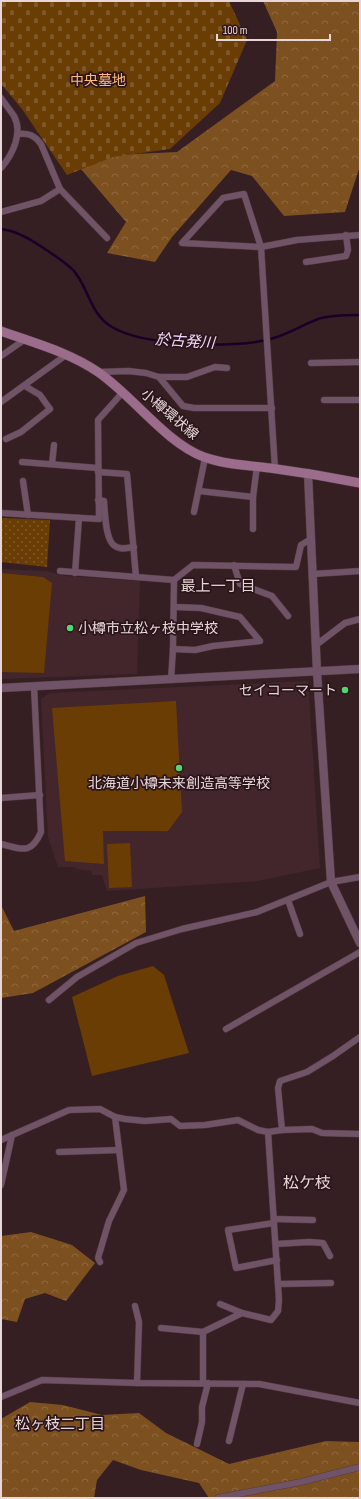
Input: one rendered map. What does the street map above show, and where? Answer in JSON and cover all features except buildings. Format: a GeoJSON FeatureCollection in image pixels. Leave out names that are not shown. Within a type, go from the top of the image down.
{"type":"FeatureCollection","features":[{"type":"Feature","properties":{"kind":"main road","name":"小樽環状線"},"geometry":{"type":"LineString","coordinates":[[1,331],[66,355],[98,372],[123,392],[181,445],[205,458],[360,483]]}},
{"type":"Feature","properties":{"kind":"street"},"geometry":{"type":"LineString","coordinates":[[1,98],[14,117],[18,134],[12,150],[1,168]]}},
{"type":"Feature","properties":{"kind":"street"},"geometry":{"type":"LineString","coordinates":[[18,134],[28,133],[36,138],[41,144],[60,189],[107,238]]}},
{"type":"Feature","properties":{"kind":"street"},"geometry":{"type":"LineString","coordinates":[[1,212],[41,201],[60,189]]}},
{"type":"Feature","properties":{"kind":"street"},"geometry":{"type":"LineString","coordinates":[[276,469],[261,247],[244,194],[223,198],[182,243],[261,247],[297,240],[360,235]]}},
{"type":"Feature","properties":{"kind":"street"},"geometry":{"type":"LineString","coordinates":[[306,262],[346,256],[348,250],[346,235]]}},
{"type":"Feature","properties":{"kind":"street"},"geometry":{"type":"LineString","coordinates":[[1,356],[24,340]]}},
{"type":"Feature","properties":{"kind":"street"},"geometry":{"type":"LineString","coordinates":[[1,402],[66,355]]}},
{"type":"Feature","properties":{"kind":"street"},"geometry":{"type":"LineString","coordinates":[[310,363],[360,362]]}},
{"type":"Feature","properties":{"kind":"street"},"geometry":{"type":"LineString","coordinates":[[98,372],[117,371],[146,373],[159,377],[187,377],[215,367],[228,368]]}},
{"type":"Feature","properties":{"kind":"street"},"geometry":{"type":"LineString","coordinates":[[159,377],[183,406],[194,408],[272,408]]}},
{"type":"Feature","properties":{"kind":"street"},"geometry":{"type":"LineString","coordinates":[[6,439],[21,432],[50,409],[40,395],[25,386]]}},
{"type":"Feature","properties":{"kind":"street"},"geometry":{"type":"LineString","coordinates":[[1,513],[99,519],[98,420],[123,392]]}},
{"type":"Feature","properties":{"kind":"street"},"geometry":{"type":"LineString","coordinates":[[324,400],[360,400]]}},
{"type":"Feature","properties":{"kind":"street"},"geometry":{"type":"LineString","coordinates":[[52,464],[54,445]]}},
{"type":"Feature","properties":{"kind":"street"},"geometry":{"type":"LineString","coordinates":[[194,512],[205,458]]}},
{"type":"Feature","properties":{"kind":"street"},"geometry":{"type":"LineString","coordinates":[[22,462],[52,464],[127,474],[136,577]]}},
{"type":"Feature","properties":{"kind":"street"},"geometry":{"type":"LineString","coordinates":[[253,529],[253,497],[257,466]]}},
{"type":"Feature","properties":{"kind":"street"},"geometry":{"type":"LineString","coordinates":[[308,474],[317,672],[331,882],[360,943]]}},
{"type":"Feature","properties":{"kind":"street"},"geometry":{"type":"LineString","coordinates":[[23,481],[28,515]]}},
{"type":"Feature","properties":{"kind":"street"},"geometry":{"type":"LineString","coordinates":[[199,491],[253,497]]}},
{"type":"Feature","properties":{"kind":"street"},"geometry":{"type":"LineString","coordinates":[[98,500],[104,501],[108,539],[111,543],[122,549],[134,547]]}},
{"type":"Feature","properties":{"kind":"street"},"geometry":{"type":"LineString","coordinates":[[75,572],[79,518]]}},
{"type":"Feature","properties":{"kind":"street"},"geometry":{"type":"LineString","coordinates":[[60,571],[174,580],[193,565],[296,567],[301,545],[311,539]]}},
{"type":"Feature","properties":{"kind":"street"},"geometry":{"type":"LineString","coordinates":[[234,566],[240,584],[272,596],[288,616]]}},
{"type":"Feature","properties":{"kind":"street"},"geometry":{"type":"LineString","coordinates":[[313,574],[360,571]]}},
{"type":"Feature","properties":{"kind":"street"},"geometry":{"type":"LineString","coordinates":[[171,680],[174,580]]}},
{"type":"Feature","properties":{"kind":"street"},"geometry":{"type":"LineString","coordinates":[[173,649],[195,650],[213,646],[260,641],[240,617],[201,608],[174,607]]}},
{"type":"Feature","properties":{"kind":"street"},"geometry":{"type":"LineString","coordinates":[[316,645],[345,623],[360,619]]}},
{"type":"Feature","properties":{"kind":"street"},"geometry":{"type":"LineString","coordinates":[[1,688],[360,669]]}},
{"type":"Feature","properties":{"kind":"street"},"geometry":{"type":"LineString","coordinates":[[1,844],[25,848],[31,847],[37,841],[40,832],[40,795],[34,686]]}},
{"type":"Feature","properties":{"kind":"street"},"geometry":{"type":"LineString","coordinates":[[1,798],[40,795]]}},
{"type":"Feature","properties":{"kind":"street"},"geometry":{"type":"LineString","coordinates":[[49,1000],[76,977],[136,943],[182,929],[257,912],[331,882],[360,877]]}},
{"type":"Feature","properties":{"kind":"street"},"geometry":{"type":"LineString","coordinates":[[288,900],[300,934]]}},
{"type":"Feature","properties":{"kind":"street"},"geometry":{"type":"LineString","coordinates":[[226,1029],[360,952]]}},
{"type":"Feature","properties":{"kind":"street"},"geometry":{"type":"LineString","coordinates":[[282,1130],[278,1088],[280,1081],[307,1072],[360,1037]]}},
{"type":"Feature","properties":{"kind":"street"},"geometry":{"type":"LineString","coordinates":[[1,1140],[69,1110],[100,1109],[115,1117],[145,1121],[171,1119],[180,1126],[205,1125],[238,1120],[258,1130],[268,1132],[312,1129],[322,1133],[360,1134]]}},
{"type":"Feature","properties":{"kind":"street"},"geometry":{"type":"LineString","coordinates":[[100,1262],[98,1258],[110,1221],[124,1190],[115,1117]]}},
{"type":"Feature","properties":{"kind":"street"},"geometry":{"type":"LineString","coordinates":[[220,1304],[242,1313],[271,1320],[278,1311],[276,1244],[268,1132]]}},
{"type":"Feature","properties":{"kind":"street"},"geometry":{"type":"LineString","coordinates":[[1,1185],[12,1135]]}},
{"type":"Feature","properties":{"kind":"street"},"geometry":{"type":"LineString","coordinates":[[59,1152],[119,1150]]}},
{"type":"Feature","properties":{"kind":"street"},"geometry":{"type":"LineString","coordinates":[[276,1260],[236,1268],[228,1230],[274,1221],[312,1220]]}},
{"type":"Feature","properties":{"kind":"street"},"geometry":{"type":"LineString","coordinates":[[276,1244],[309,1242],[323,1243],[330,1256]]}},
{"type":"Feature","properties":{"kind":"street"},"geometry":{"type":"LineString","coordinates":[[278,1284],[331,1283]]}},
{"type":"Feature","properties":{"kind":"street"},"geometry":{"type":"LineString","coordinates":[[135,1306],[138,1322],[137,1383]]}},
{"type":"Feature","properties":{"kind":"street"},"geometry":{"type":"LineString","coordinates":[[161,1328],[203,1332],[242,1313]]}},
{"type":"Feature","properties":{"kind":"street"},"geometry":{"type":"LineString","coordinates":[[197,1444],[202,1422],[202,1407],[206,1383],[203,1332]]}},
{"type":"Feature","properties":{"kind":"street"},"geometry":{"type":"LineString","coordinates":[[1,1397],[42,1380],[137,1383],[259,1384],[360,1403]]}},
{"type":"Feature","properties":{"kind":"street"},"geometry":{"type":"LineString","coordinates":[[229,1440],[243,1384]]}},
{"type":"Feature","properties":{"kind":"street"},"geometry":{"type":"LineString","coordinates":[[218,1498],[301,1482],[360,1467]]}},
{"type":"Feature","properties":{"kind":"shaded area","name":"小樽市立松ヶ枝中学校"},"geometry":{"type":"Polygon","coordinates":[[[1,569],[46,571],[65,576],[140,581],[137,674],[1,679],[1,569]]]}},
{"type":"Feature","properties":{"kind":"shaded area","name":"北海道小樽未来創造高等学校"},"geometry":{"type":"Polygon","coordinates":[[[308,681],[320,868],[258,881],[107,891],[102,875],[93,875],[91,871],[76,869],[75,867],[58,867],[48,837],[41,699],[50,693],[308,681]]]}},
{"type":"Feature","properties":{"kind":"green space","name":"中央墓地"},"geometry":{"type":"Polygon","coordinates":[[[1,1],[229,1],[247,40],[220,103],[170,149],[113,157],[67,175],[22,109],[1,84],[1,1]]]}},
{"type":"Feature","properties":{"kind":"green space"},"geometry":{"type":"Polygon","coordinates":[[[263,1],[360,1],[360,166],[345,212],[284,216],[252,176],[231,170],[172,237],[155,262],[107,253],[126,222],[80,168],[114,155],[177,152],[275,81],[277,32],[263,1]]]}},
{"type":"Feature","properties":{"kind":"green space"},"geometry":{"type":"Polygon","coordinates":[[[1,518],[50,520],[47,567],[1,562],[1,518]]]}},
{"type":"Feature","properties":{"kind":"green space"},"geometry":{"type":"Polygon","coordinates":[[[1,573],[43,577],[52,583],[44,673],[1,672],[1,573]]]}},
{"type":"Feature","properties":{"kind":"green space"},"geometry":{"type":"Polygon","coordinates":[[[176,701],[182,812],[168,831],[103,831],[104,864],[65,861],[52,708],[176,701]]]}},
{"type":"Feature","properties":{"kind":"green space"},"geometry":{"type":"Polygon","coordinates":[[[130,843],[132,887],[109,888],[107,844],[130,843]]]}},
{"type":"Feature","properties":{"kind":"green space"},"geometry":{"type":"Polygon","coordinates":[[[145,896],[146,932],[33,993],[1,998],[1,905],[14,931],[145,896]]]}},
{"type":"Feature","properties":{"kind":"green space"},"geometry":{"type":"Polygon","coordinates":[[[153,966],[164,975],[189,1053],[92,1076],[72,997],[118,976],[153,966]]]}},
{"type":"Feature","properties":{"kind":"green space"},"geometry":{"type":"Polygon","coordinates":[[[31,1232],[72,1245],[95,1263],[66,1301],[45,1293],[25,1299],[17,1322],[1,1319],[1,1236],[31,1232]]]}},
{"type":"Feature","properties":{"kind":"green space"},"geometry":{"type":"Polygon","coordinates":[[[30,1402],[63,1405],[102,1415],[139,1413],[166,1433],[229,1464],[326,1441],[360,1442],[360,1498],[209,1498],[199,1483],[141,1470],[113,1460],[97,1480],[94,1498],[1,1498],[1,1419],[30,1402]]]}},
{"type":"Feature","properties":{"kind":"waterway","name":"於古発川"},"geometry":{"type":"LineString","coordinates":[[1,229],[26,237],[70,267],[79,278],[92,305],[100,317],[112,327],[126,333],[145,338],[167,342],[213,345],[255,342],[276,337],[318,319],[360,315]]}},
{"type":"Feature","properties":{"kind":"place","name":"小樽市立松ヶ枝中学校"},"geometry":{"type":"Point","coordinates":[70,628]}},
{"type":"Feature","properties":{"kind":"place","name":"セイコーマート"},"geometry":{"type":"Point","coordinates":[345,690]}},
{"type":"Feature","properties":{"kind":"place","name":"北海道小樽未来創造高等学校"},"geometry":{"type":"Point","coordinates":[179,768]}},
{"type":"Feature","properties":{"kind":"district","name":"最上一丁目"},"geometry":{"type":"Point","coordinates":[218,586]}},
{"type":"Feature","properties":{"kind":"district","name":"松ケ枝"},"geometry":{"type":"Point","coordinates":[307,1182]}},
{"type":"Feature","properties":{"kind":"district","name":"松ヶ枝二丁目"},"geometry":{"type":"Point","coordinates":[60,1424]}}]}
